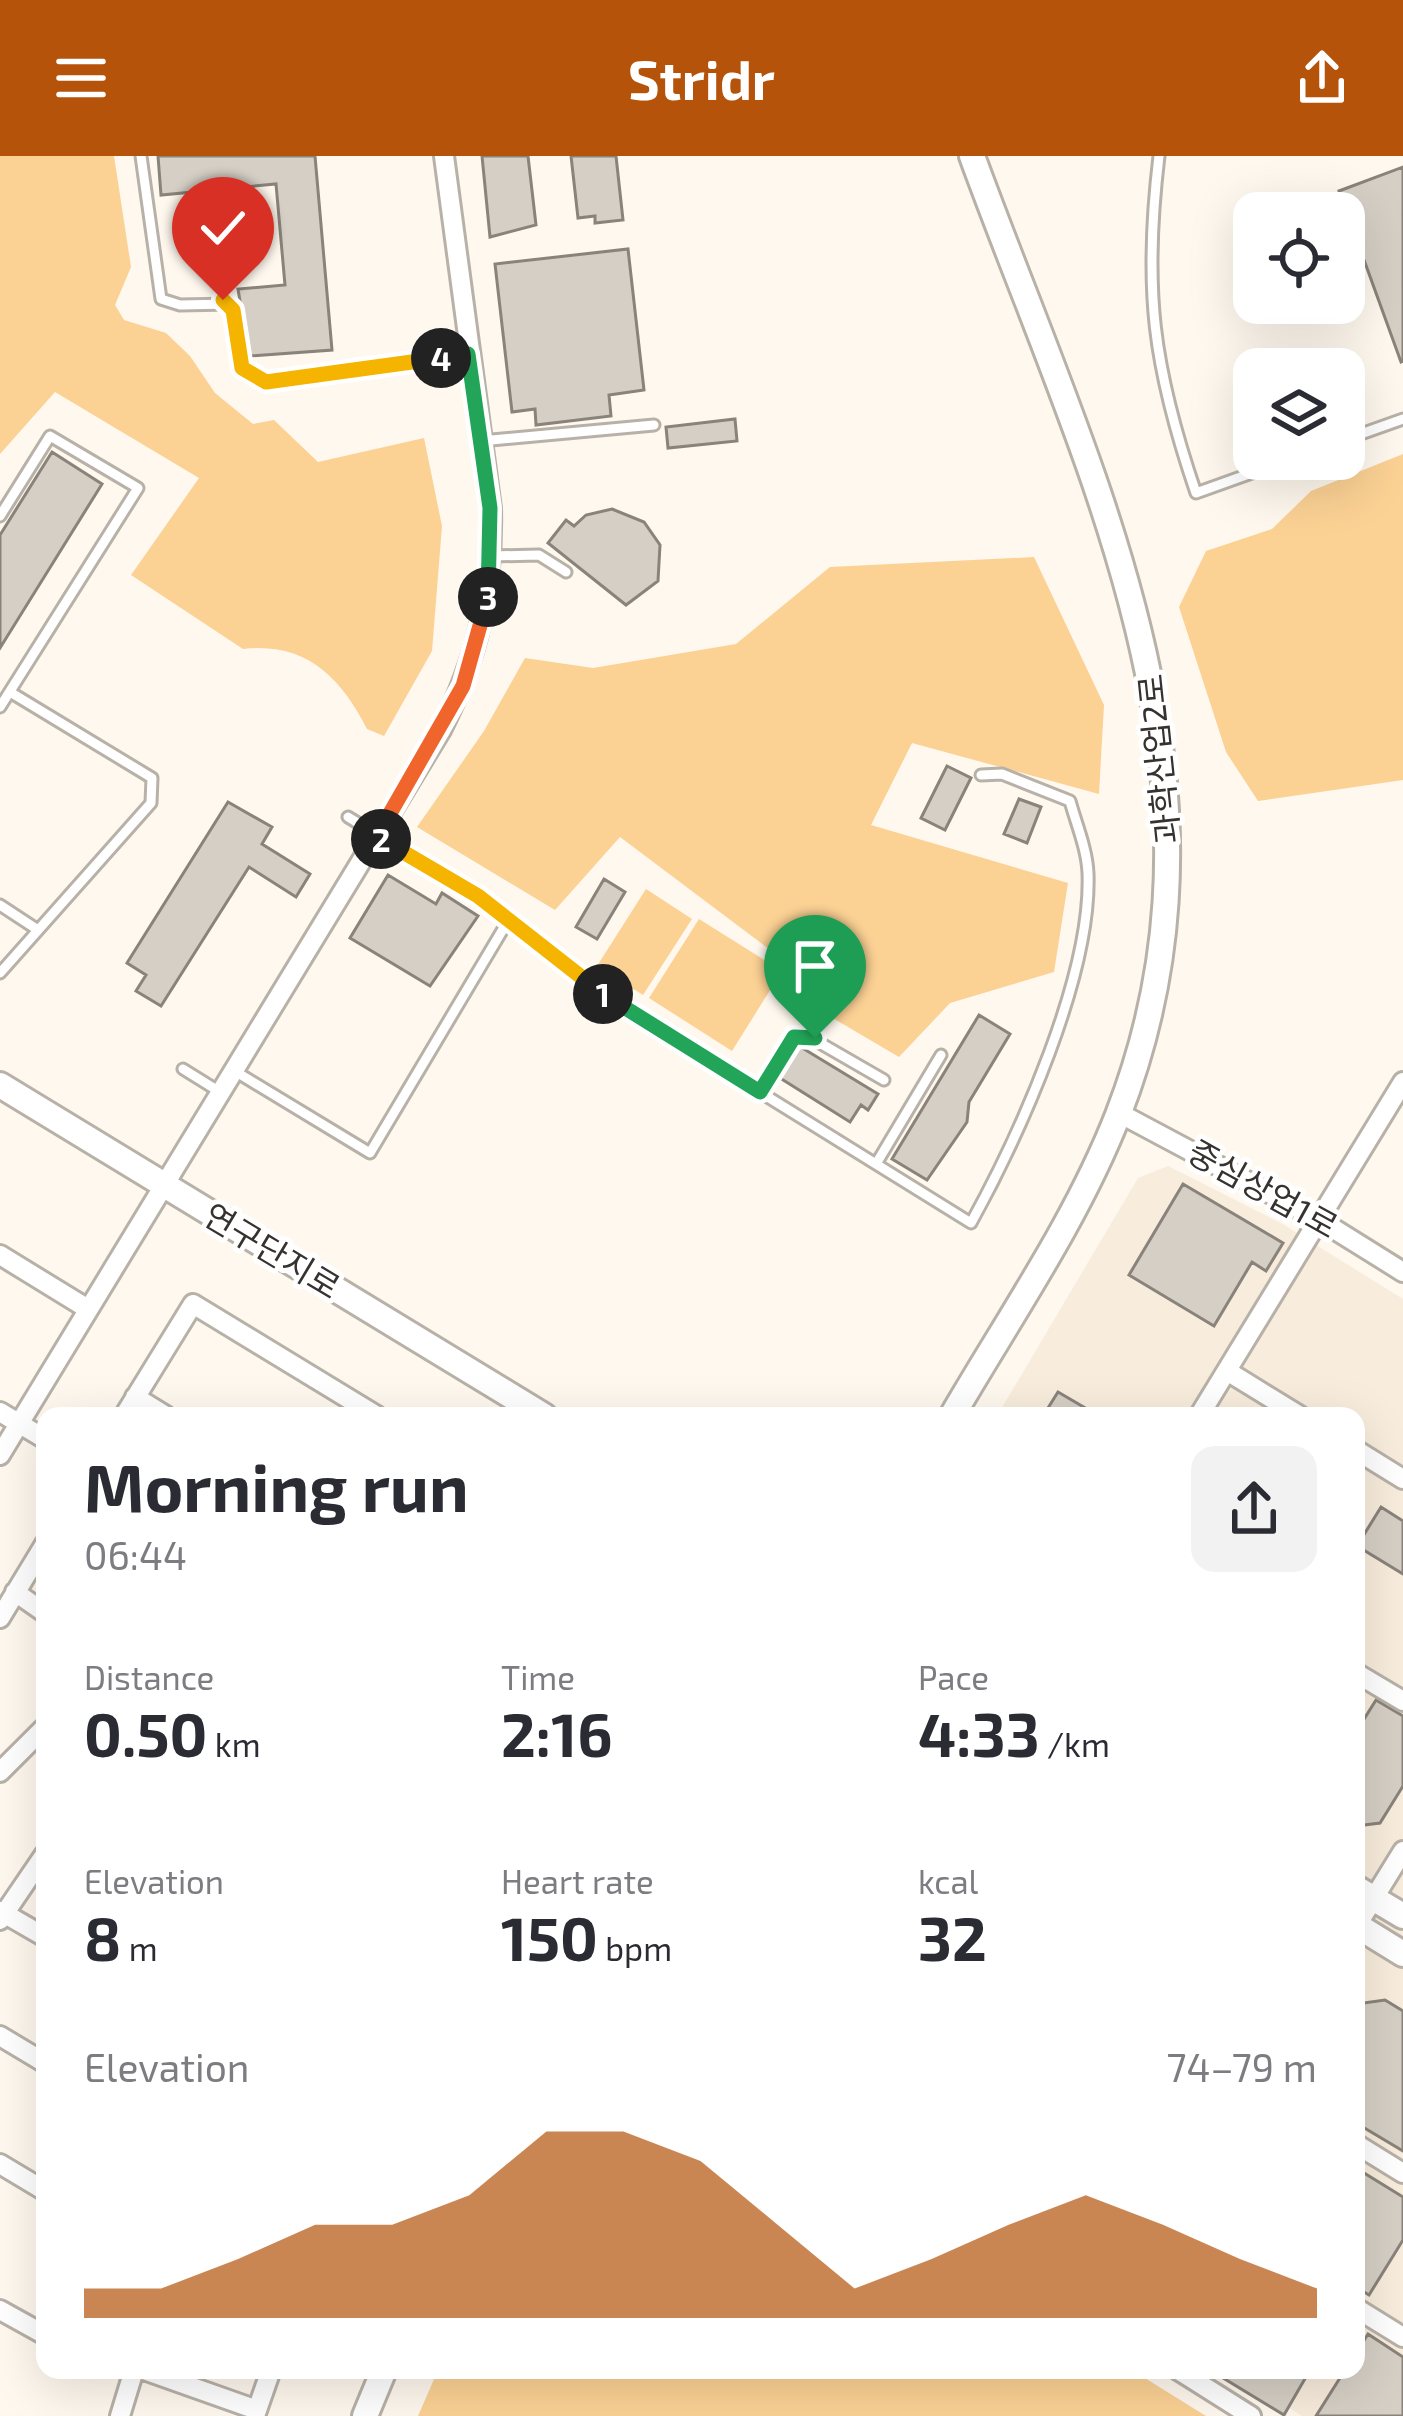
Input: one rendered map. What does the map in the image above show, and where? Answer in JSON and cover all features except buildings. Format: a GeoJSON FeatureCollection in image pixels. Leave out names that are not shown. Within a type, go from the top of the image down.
{"type":"FeatureCollection","features":[{"type":"Feature","properties":{"kind":"street"},"geometry":{"type":"LineString","coordinates":[[0,1455],[377,836],[463,686],[487,604],[492,556],[444,156]]}},
{"type":"Feature","properties":{"kind":"street","name":"과학산업2로"},"geometry":{"type":"LineString","coordinates":[[957,1407],[1054,1239],[1119,1113],[1145,1024],[1165,917],[1170,828],[1161,722],[1128,587],[972,156]]}},
{"type":"Feature","properties":{"kind":"street"},"geometry":{"type":"LineString","coordinates":[[1204,1407],[1403,1082]]}},
{"type":"Feature","properties":{"kind":"street","name":"연구단지로"},"geometry":{"type":"LineString","coordinates":[[0,1085],[529,1407]]}},
{"type":"Feature","properties":{"kind":"street","name":"중심상업1로"},"geometry":{"type":"LineString","coordinates":[[1119,1113],[1318,1219],[1403,1271]]}},
{"type":"Feature","properties":{"kind":"street"},"geometry":{"type":"LineString","coordinates":[[0,1255],[88,1309]]}},
{"type":"Feature","properties":{"kind":"street"},"geometry":{"type":"LineString","coordinates":[[129,1407],[193,1304],[362,1407]]}},
{"type":"Feature","properties":{"kind":"street"},"geometry":{"type":"LineString","coordinates":[[1226,1371],[1285,1407]]}},
{"type":"Feature","properties":{"kind":"street"},"geometry":{"type":"LineString","coordinates":[[135,1397],[151,1407]]}},
{"type":"Feature","properties":{"kind":"street"},"geometry":{"type":"LineString","coordinates":[[0,1412],[36,1433]]}},
{"type":"Feature","properties":{"kind":"street"},"geometry":{"type":"LineString","coordinates":[[1365,1456],[1403,1479]]}},
{"type":"Feature","properties":{"kind":"street"},"geometry":{"type":"LineString","coordinates":[[0,1618],[36,1559]]}},
{"type":"Feature","properties":{"kind":"street"},"geometry":{"type":"LineString","coordinates":[[16,1592],[36,1606]]}},
{"type":"Feature","properties":{"kind":"street"},"geometry":{"type":"LineString","coordinates":[[1365,1678],[1403,1701]]}},
{"type":"Feature","properties":{"kind":"street"},"geometry":{"type":"LineString","coordinates":[[0,1772],[36,1736]]}},
{"type":"Feature","properties":{"kind":"street"},"geometry":{"type":"LineString","coordinates":[[1403,1851],[1365,1893],[1403,1916]]}},
{"type":"Feature","properties":{"kind":"street"},"geometry":{"type":"LineString","coordinates":[[36,1867],[2,1915],[36,1932]]}},
{"type":"Feature","properties":{"kind":"street"},"geometry":{"type":"LineString","coordinates":[[1365,1931],[1403,1954]]}},
{"type":"Feature","properties":{"kind":"street"},"geometry":{"type":"LineString","coordinates":[[0,2036],[36,2058]]}},
{"type":"Feature","properties":{"kind":"street"},"geometry":{"type":"LineString","coordinates":[[1365,2150],[1403,2173]]}},
{"type":"Feature","properties":{"kind":"street"},"geometry":{"type":"LineString","coordinates":[[0,2164],[36,2186]]}},
{"type":"Feature","properties":{"kind":"street"},"geometry":{"type":"LineString","coordinates":[[0,2310],[36,2331]]}},
{"type":"Feature","properties":{"kind":"street"},"geometry":{"type":"LineString","coordinates":[[1365,2314],[1403,2337]]}},
{"type":"Feature","properties":{"kind":"street"},"geometry":{"type":"LineString","coordinates":[[120,2416],[131,2379]]}},
{"type":"Feature","properties":{"kind":"street"},"geometry":{"type":"LineString","coordinates":[[167,2379],[256,2413],[268,2379]]}},
{"type":"Feature","properties":{"kind":"street"},"geometry":{"type":"LineString","coordinates":[[365,2416],[380,2379]]}},
{"type":"Feature","properties":{"kind":"street"},"geometry":{"type":"LineString","coordinates":[[1192,2379],[1251,2416]]}},
{"type":"Feature","properties":{"kind":"lane"},"geometry":{"type":"LineString","coordinates":[[141,156],[161,299],[180,305],[223,300],[230,304],[237,356],[254,378],[266,382],[468,354]]}},
{"type":"Feature","properties":{"kind":"lane"},"geometry":{"type":"LineString","coordinates":[[1159,156],[1149,240],[1150,307],[1164,400],[1196,493],[1233,480]]}},
{"type":"Feature","properties":{"kind":"lane"},"geometry":{"type":"LineString","coordinates":[[1365,433],[1403,419]]}},
{"type":"Feature","properties":{"kind":"lane"},"geometry":{"type":"LineString","coordinates":[[481,441],[654,425]]}},
{"type":"Feature","properties":{"kind":"lane"},"geometry":{"type":"LineString","coordinates":[[0,516],[50,436],[138,488],[1,704]]}},
{"type":"Feature","properties":{"kind":"lane"},"geometry":{"type":"LineString","coordinates":[[492,556],[547,557],[566,572]]}},
{"type":"Feature","properties":{"kind":"lane"},"geometry":{"type":"LineString","coordinates":[[0,973],[151,803],[152,778],[10,692]]}},
{"type":"Feature","properties":{"kind":"lane"},"geometry":{"type":"LineString","coordinates":[[348,817],[509,919],[608,998],[970,1223],[1005,1161],[1068,994],[1086,917],[1088,869],[1070,801],[1002,774],[982,776]]}},
{"type":"Feature","properties":{"kind":"lane"},"geometry":{"type":"LineString","coordinates":[[0,905],[38,930]]}},
{"type":"Feature","properties":{"kind":"lane"},"geometry":{"type":"LineString","coordinates":[[233,1070],[370,1153],[509,919]]}},
{"type":"Feature","properties":{"kind":"lane"},"geometry":{"type":"LineString","coordinates":[[760,1092],[794,1037],[806,1035],[884,1080]]}},
{"type":"Feature","properties":{"kind":"lane"},"geometry":{"type":"LineString","coordinates":[[876,1164],[940,1055]]}},
{"type":"Feature","properties":{"kind":"lane"},"geometry":{"type":"LineString","coordinates":[[183,1069],[220,1092]]}},
{"type":"Feature","properties":{"kind":"shaded area"},"geometry":{"type":"Polygon","coordinates":[[[0,156],[114,156],[131,267],[115,305],[124,320],[166,333],[190,356],[215,393],[253,424],[274,420],[318,462],[424,438],[442,526],[432,651],[384,736],[367,729],[345,693],[318,666],[285,651],[243,649],[131,575],[199,478],[55,392],[0,454],[0,156]]]}},
{"type":"Feature","properties":{"kind":"shaded area"},"geometry":{"type":"Polygon","coordinates":[[[1403,454],[1403,780],[1258,801],[1226,752],[1179,607],[1206,551],[1272,529],[1311,491],[1338,480],[1365,480],[1365,469],[1403,454]]]}},
{"type":"Feature","properties":{"kind":"shaded area"},"geometry":{"type":"Polygon","coordinates":[[[1034,557],[1104,705],[1099,794],[912,743],[871,825],[1068,883],[1054,972],[950,1003],[899,1057],[802,1000],[781,958],[620,837],[555,910],[417,827],[484,731],[525,658],[593,668],[736,644],[830,567],[1034,557]]]}},
{"type":"Feature","properties":{"kind":"shaded area"},"geometry":{"type":"Polygon","coordinates":[[[646,889],[692,919],[643,995],[597,966],[646,889]]]}},
{"type":"Feature","properties":{"kind":"shaded area"},"geometry":{"type":"Polygon","coordinates":[[[699,919],[782,971],[732,1051],[649,998],[699,919]]]}},
{"type":"Feature","properties":{"kind":"shaded area"},"geometry":{"type":"Polygon","coordinates":[[[1168,1166],[1281,1223],[1403,1299],[1403,2416],[1302,2416],[1242,2379],[1365,2379],[1365,1407],[1002,1407],[1138,1178],[1168,1166]]]}},
{"type":"Feature","properties":{"kind":"shaded area"},"geometry":{"type":"Polygon","coordinates":[[[434,2379],[1146,2379],[1206,2416],[418,2416],[434,2379]]]}},
{"type":"Feature","properties":{"kind":"route"},"geometry":{"type":"LineString","coordinates":[[223,300],[233,310],[242,368],[266,382],[468,354],[490,508],[492,563],[487,604],[463,686],[377,836],[504,914],[608,998],[760,1092],[794,1037],[815,1038]]}}]}
